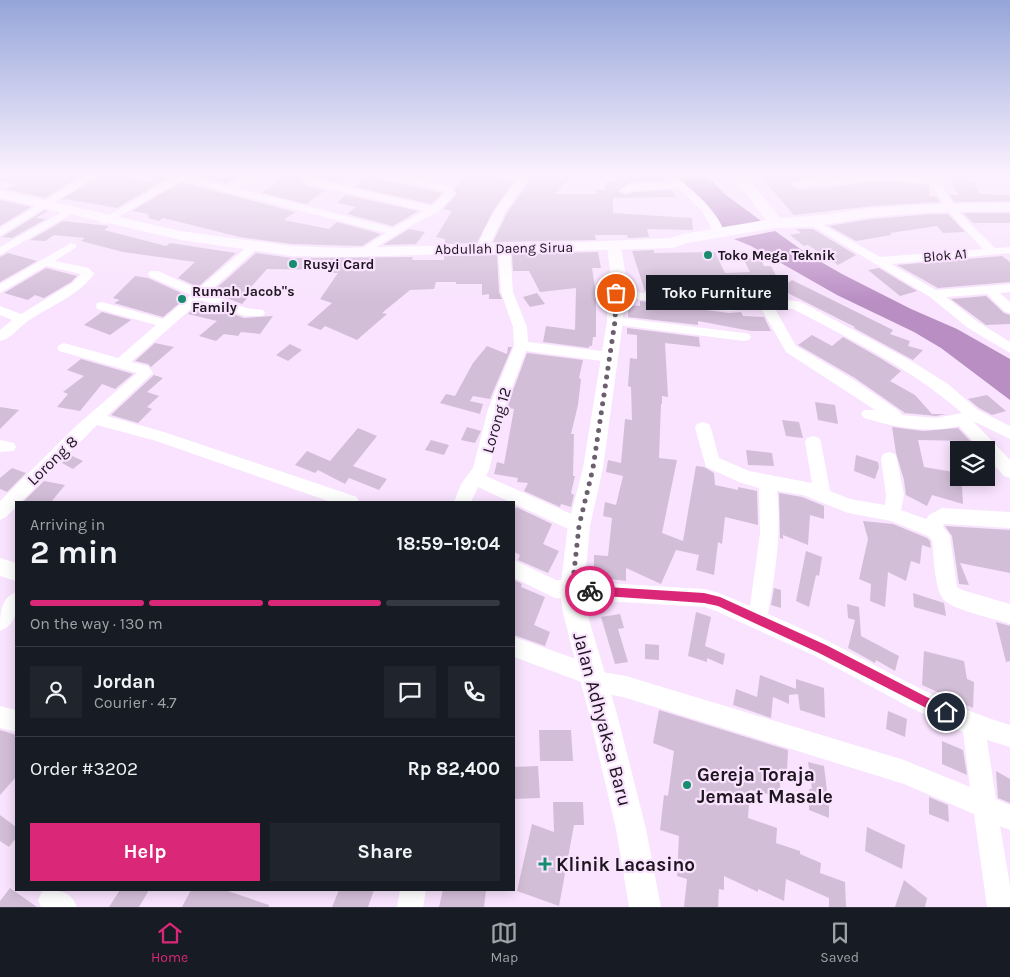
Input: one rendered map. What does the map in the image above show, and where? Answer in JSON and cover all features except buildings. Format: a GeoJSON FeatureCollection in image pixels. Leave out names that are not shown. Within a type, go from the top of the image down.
{"type":"FeatureCollection","features":[{"type":"Feature","properties":{"kind":"main road","name":"Abdullah Daeng Sirua"},"geometry":{"type":"LineString","coordinates":[[88,216],[164,233],[253,247],[309,252],[610,247],[673,243],[682,239],[769,224],[846,216]]}},
{"type":"Feature","properties":{"kind":"main road"},"geometry":{"type":"LineString","coordinates":[[764,216],[769,224]]}},
{"type":"Feature","properties":{"kind":"main road"},"geometry":{"type":"LineString","coordinates":[[673,243],[687,244],[707,241],[774,230],[803,222]]}},
{"type":"Feature","properties":{"kind":"street"},"geometry":{"type":"LineString","coordinates":[[0,233],[28,216]]}},
{"type":"Feature","properties":{"kind":"street"},"geometry":{"type":"LineString","coordinates":[[0,252],[60,216]]}},
{"type":"Feature","properties":{"kind":"street"},"geometry":{"type":"LineString","coordinates":[[104,221],[112,216]]}},
{"type":"Feature","properties":{"kind":"street"},"geometry":{"type":"LineString","coordinates":[[335,216],[396,232]]}},
{"type":"Feature","properties":{"kind":"street"},"geometry":{"type":"LineString","coordinates":[[363,252],[421,216]]}},
{"type":"Feature","properties":{"kind":"street"},"geometry":{"type":"LineString","coordinates":[[482,249],[487,234],[497,216]]}},
{"type":"Feature","properties":{"kind":"street"},"geometry":{"type":"LineString","coordinates":[[711,216],[726,232]]}},
{"type":"Feature","properties":{"kind":"street"},"geometry":{"type":"LineString","coordinates":[[960,216],[1004,252]]}},
{"type":"Feature","properties":{"kind":"street"},"geometry":{"type":"LineString","coordinates":[[803,222],[880,261],[936,294],[973,325],[1010,348]]}},
{"type":"Feature","properties":{"kind":"street"},"geometry":{"type":"LineString","coordinates":[[0,289],[71,246]]}},
{"type":"Feature","properties":{"kind":"street"},"geometry":{"type":"LineString","coordinates":[[64,348],[120,364],[201,295],[253,247]]}},
{"type":"Feature","properties":{"kind":"street","name":"Jalan Adhyaksa Baru"},"geometry":{"type":"LineString","coordinates":[[610,247],[612,289],[616,293],[615,321],[593,468],[579,526],[572,590],[575,613],[594,678],[631,829],[645,907]]}},
{"type":"Feature","properties":{"kind":"street","name":"Lorong 12"},"geometry":{"type":"LineString","coordinates":[[463,501],[467,489],[481,470],[496,409],[521,346],[520,327],[507,292],[504,248]]}},
{"type":"Feature","properties":{"kind":"street","name":"Blok A1"},"geometry":{"type":"LineString","coordinates":[[880,261],[1004,252]]}},
{"type":"Feature","properties":{"kind":"street"},"geometry":{"type":"LineString","coordinates":[[0,337],[22,319],[76,286],[88,274],[85,271],[44,262]]}},
{"type":"Feature","properties":{"kind":"street"},"geometry":{"type":"LineString","coordinates":[[154,274],[223,305],[246,312],[258,313]]}},
{"type":"Feature","properties":{"kind":"street"},"geometry":{"type":"LineString","coordinates":[[936,294],[1010,288]]}},
{"type":"Feature","properties":{"kind":"street"},"geometry":{"type":"LineString","coordinates":[[990,290],[1010,310]]}},
{"type":"Feature","properties":{"kind":"street"},"geometry":{"type":"LineString","coordinates":[[616,293],[730,308],[781,302],[798,306],[892,356],[943,388],[1010,471]]}},
{"type":"Feature","properties":{"kind":"street"},"geometry":{"type":"LineString","coordinates":[[764,303],[791,349],[849,384],[901,420]]}},
{"type":"Feature","properties":{"kind":"street"},"geometry":{"type":"LineString","coordinates":[[102,306],[166,324]]}},
{"type":"Feature","properties":{"kind":"street"},"geometry":{"type":"LineString","coordinates":[[0,310],[22,319]]}},
{"type":"Feature","properties":{"kind":"street"},"geometry":{"type":"LineString","coordinates":[[615,321],[744,337]]}},
{"type":"Feature","properties":{"kind":"street"},"geometry":{"type":"LineString","coordinates":[[521,346],[609,357]]}},
{"type":"Feature","properties":{"kind":"street","name":"Lorong 8"},"geometry":{"type":"LineString","coordinates":[[0,512],[90,423],[146,373],[143,370],[120,364]]}},
{"type":"Feature","properties":{"kind":"street"},"geometry":{"type":"LineString","coordinates":[[869,414],[901,420],[943,423],[968,417],[1010,433]]}},
{"type":"Feature","properties":{"kind":"street"},"geometry":{"type":"LineString","coordinates":[[90,423],[158,436],[348,501]]}},
{"type":"Feature","properties":{"kind":"street"},"geometry":{"type":"LineString","coordinates":[[703,428],[712,462],[745,477],[767,483],[793,485],[822,494],[848,506],[892,514],[934,530],[940,536],[947,586],[950,593],[957,598],[1010,614]]}},
{"type":"Feature","properties":{"kind":"street"},"geometry":{"type":"LineString","coordinates":[[813,442],[822,494]]}},
{"type":"Feature","properties":{"kind":"street"},"geometry":{"type":"LineString","coordinates":[[889,459],[895,495],[892,514]]}},
{"type":"Feature","properties":{"kind":"street"},"geometry":{"type":"LineString","coordinates":[[475,478],[579,526]]}},
{"type":"Feature","properties":{"kind":"street"},"geometry":{"type":"LineString","coordinates":[[757,618],[768,547],[769,497],[767,483]]}},
{"type":"Feature","properties":{"kind":"street"},"geometry":{"type":"LineString","coordinates":[[934,530],[935,520],[942,516],[1010,520]]}},
{"type":"Feature","properties":{"kind":"street"},"geometry":{"type":"LineString","coordinates":[[0,567],[15,572]]}},
{"type":"Feature","properties":{"kind":"street"},"geometry":{"type":"LineString","coordinates":[[515,569],[555,589],[704,598],[720,602],[757,618],[975,736],[1010,736]]}},
{"type":"Feature","properties":{"kind":"street"},"geometry":{"type":"LineString","coordinates":[[0,621],[15,602]]}},
{"type":"Feature","properties":{"kind":"street"},"geometry":{"type":"LineString","coordinates":[[515,647],[594,678],[904,772],[1010,818]]}},
{"type":"Feature","properties":{"kind":"street"},"geometry":{"type":"LineString","coordinates":[[0,717],[15,721]]}},
{"type":"Feature","properties":{"kind":"street"},"geometry":{"type":"LineString","coordinates":[[975,736],[1000,907]]}},
{"type":"Feature","properties":{"kind":"shaded area"},"geometry":{"type":"Polygon","coordinates":[[[714,216],[755,216],[764,223],[724,230],[714,216]]]}},
{"type":"Feature","properties":{"kind":"shaded area"},"geometry":{"type":"Polygon","coordinates":[[[775,231],[809,255],[842,274],[911,309],[957,329],[1010,359],[1010,400],[941,348],[914,332],[837,295],[751,246],[734,239],[775,231]]]}},
{"type":"Feature","properties":{"kind":"way so far"},"geometry":{"type":"LineString","coordinates":[[590,591],[572,590],[573,578],[579,526],[593,468],[615,321],[616,293]]}},
{"type":"Feature","properties":{"kind":"place","name":"Toko Mega Teknik"},"geometry":{"type":"Point","coordinates":[708,255]}},
{"type":"Feature","properties":{"kind":"place","name":"Rusyi Card"},"geometry":{"type":"Point","coordinates":[293,264]}},
{"type":"Feature","properties":{"kind":"place","name":"Toko Furniture"},"geometry":{"type":"Point","coordinates":[616,293]}},
{"type":"Feature","properties":{"kind":"place","name":"Rumah Jacob\"s Family"},"geometry":{"type":"Point","coordinates":[182,299]}},
{"type":"Feature","properties":{"kind":"place","name":"Gereja Toraja Jemaat Masale"},"geometry":{"type":"Point","coordinates":[687,785]}},
{"type":"Feature","properties":{"kind":"place","name":"Klinik Lacasino"},"geometry":{"type":"Point","coordinates":[545,864]}},
{"type":"Feature","properties":{"kind":"route"},"geometry":{"type":"LineString","coordinates":[[590,591],[704,598],[720,602],[822,649],[919,700],[946,712]]}}]}
